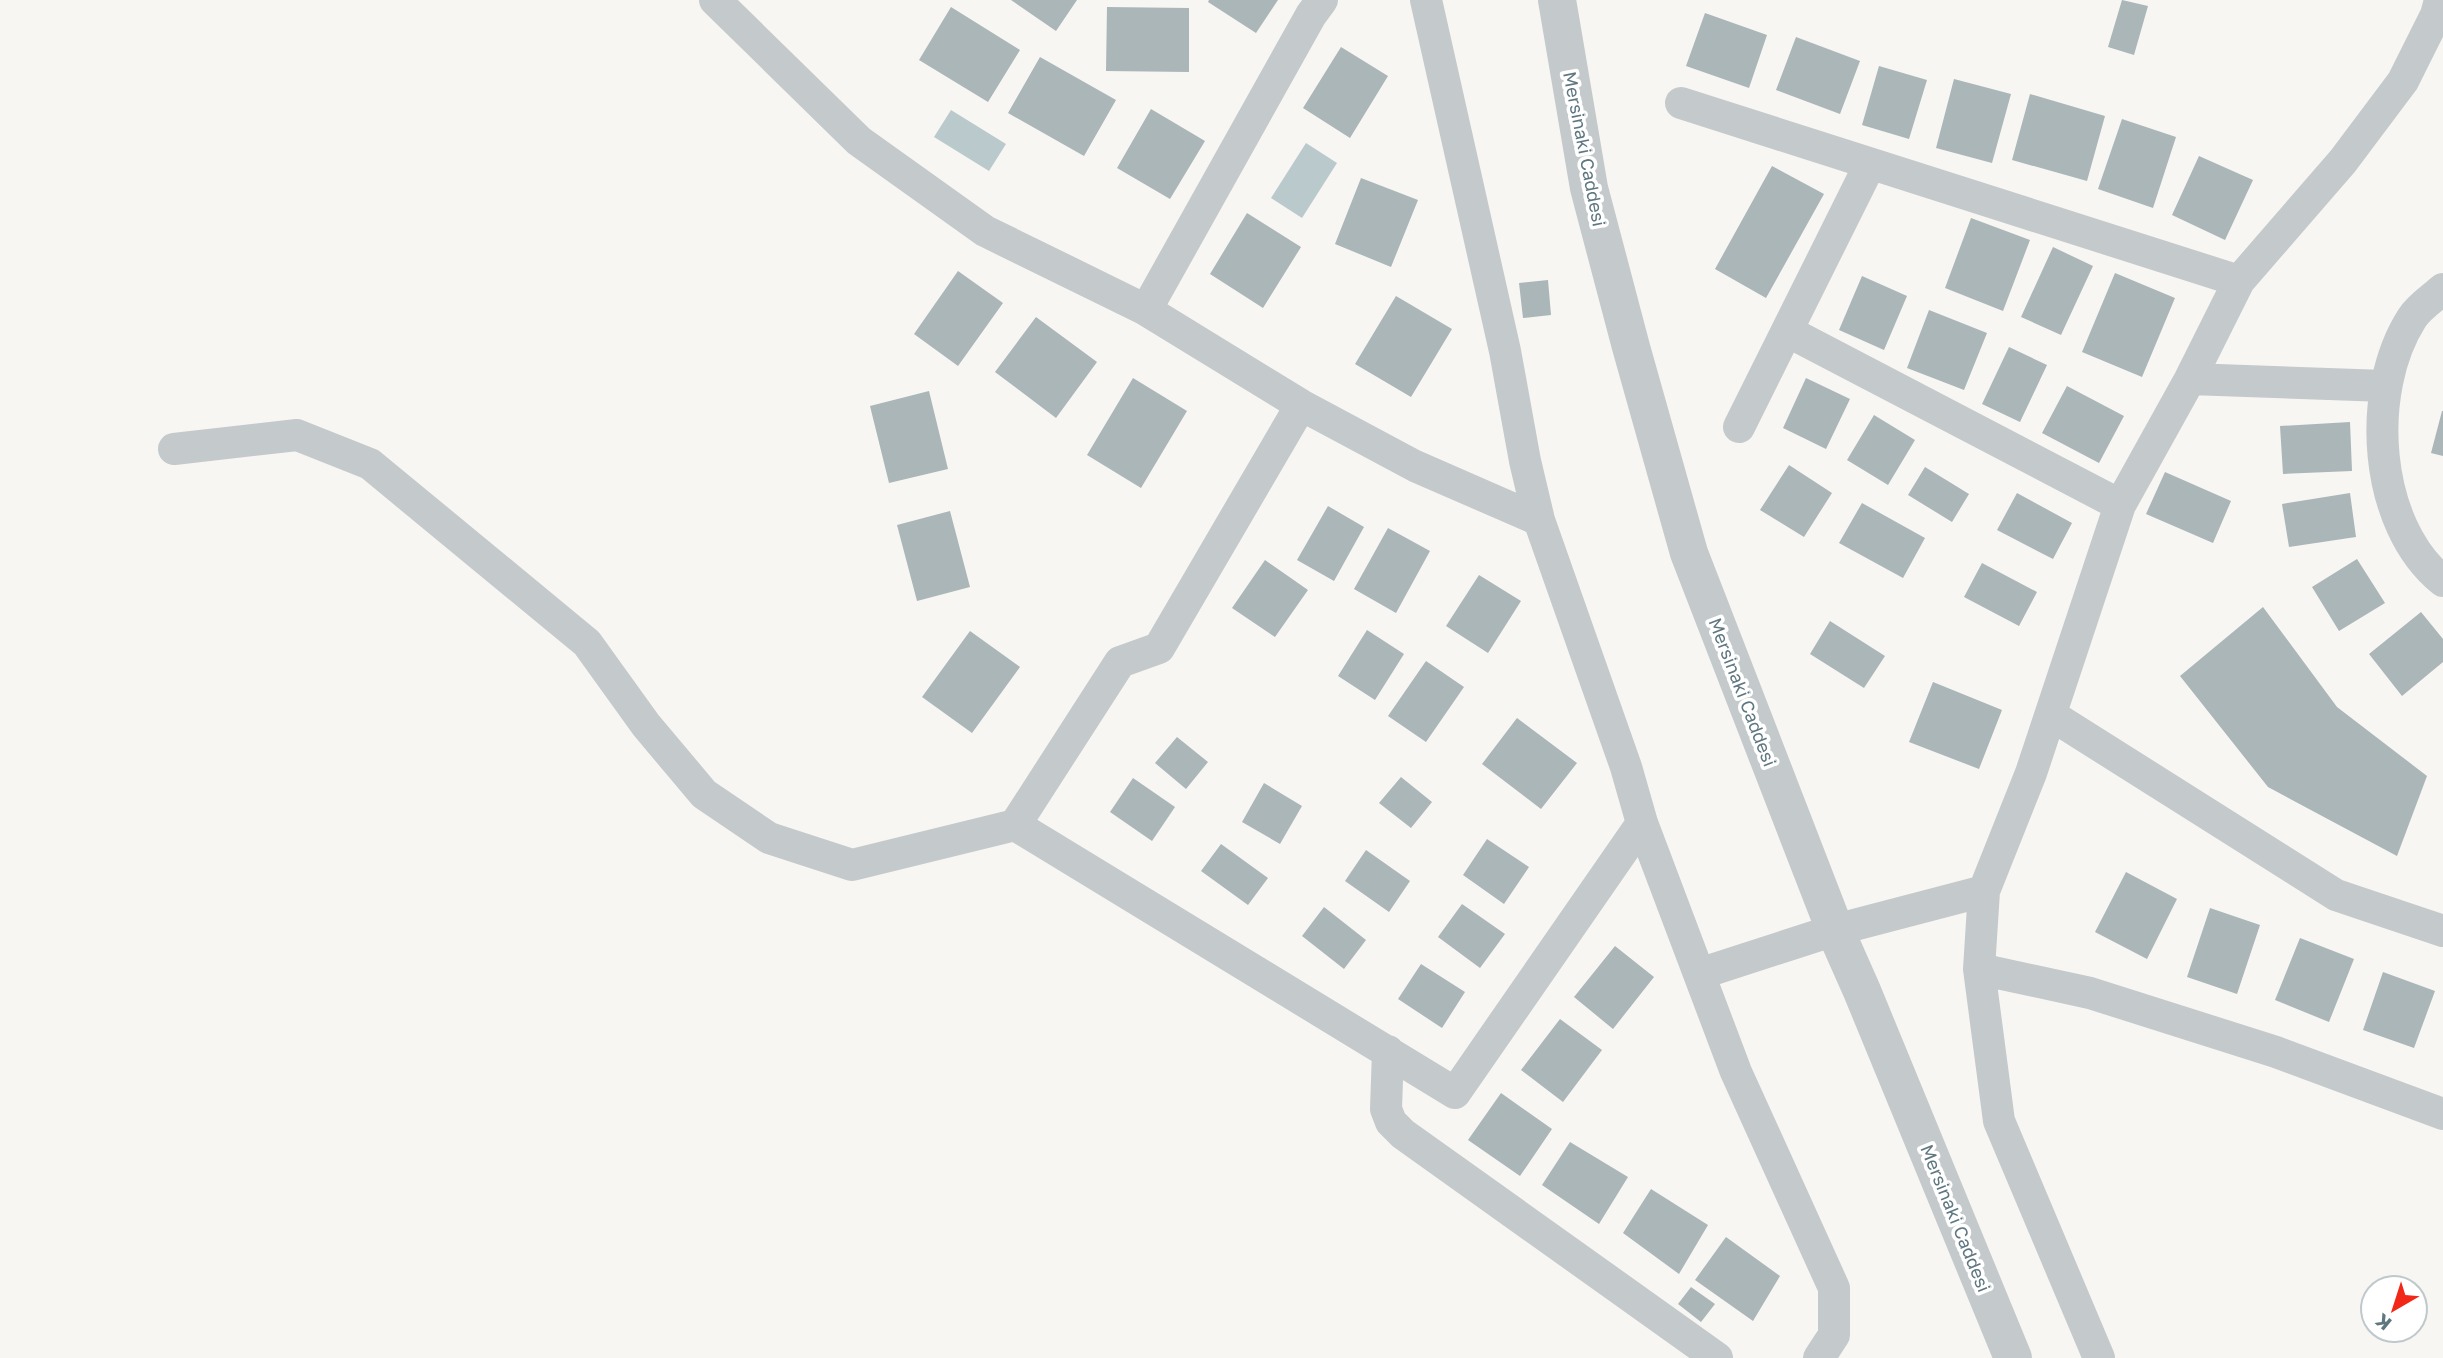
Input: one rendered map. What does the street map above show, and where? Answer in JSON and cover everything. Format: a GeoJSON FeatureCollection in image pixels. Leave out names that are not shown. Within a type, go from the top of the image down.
{"type":"FeatureCollection","features":[{"type":"Feature","properties":{"kind":"street"},"geometry":{"type":"LineString","coordinates":[[715,0],[859,142],[985,231],[1146,310],[1301,405],[1415,466],[1539,520]]}},
{"type":"Feature","properties":{"kind":"street"},"geometry":{"type":"LineString","coordinates":[[1146,310],[1311,15],[1322,0]]}},
{"type":"Feature","properties":{"kind":"street"},"geometry":{"type":"LineString","coordinates":[[1426,0],[1505,351],[1539,520],[1617,742],[1642,822],[1736,1072],[1834,1288],[1834,1335],[1819,1358]]}},
{"type":"Feature","properties":{"kind":"street","name":"Mersinaki Caddesi"},"geometry":{"type":"LineString","coordinates":[[1558,0],[1589,188],[1689,553],[1835,930],[2013,1358]]}},
{"type":"Feature","properties":{"kind":"street"},"geometry":{"type":"LineString","coordinates":[[2099,1358],[1999,1121],[1979,969],[1983,891],[2032,774],[2120,505],[2190,379],[2239,281],[2343,161],[2403,81],[2441,0]]}},
{"type":"Feature","properties":{"kind":"street"},"geometry":{"type":"LineString","coordinates":[[1681,103],[2239,281]]}},
{"type":"Feature","properties":{"kind":"street"},"geometry":{"type":"LineString","coordinates":[[1739,427],[1871,164]]}},
{"type":"Feature","properties":{"kind":"street"},"geometry":{"type":"LineString","coordinates":[[2443,289],[2413,316],[2395,353],[2385,386],[2382,422],[2387,480],[2406,537],[2432,573],[2443,581]]}},
{"type":"Feature","properties":{"kind":"street"},"geometry":{"type":"LineString","coordinates":[[1787,331],[2120,505]]}},
{"type":"Feature","properties":{"kind":"street"},"geometry":{"type":"LineString","coordinates":[[2190,379],[2385,386]]}},
{"type":"Feature","properties":{"kind":"street"},"geometry":{"type":"LineString","coordinates":[[174,449],[297,435],[370,464],[587,643],[646,725],[704,794],[769,838],[852,865],[1015,825],[1119,662],[1159,648],[1301,405]]}},
{"type":"Feature","properties":{"kind":"street"},"geometry":{"type":"LineString","coordinates":[[2051,715],[2336,895],[2443,931]]}},
{"type":"Feature","properties":{"kind":"street"},"geometry":{"type":"LineString","coordinates":[[1015,825],[1455,1093],[1642,822]]}},
{"type":"Feature","properties":{"kind":"street"},"geometry":{"type":"LineString","coordinates":[[1699,974],[1835,930],[1983,891]]}},
{"type":"Feature","properties":{"kind":"street"},"geometry":{"type":"LineString","coordinates":[[1979,969],[2090,993],[2276,1052],[2443,1114]]}},
{"type":"Feature","properties":{"kind":"street"},"geometry":{"type":"LineString","coordinates":[[1388,1051],[1386,1109],[1391,1122],[1403,1134],[1717,1358]]}},
{"type":"Feature","properties":{"kind":"shaded area"},"geometry":{"type":"Polygon","coordinates":[[[951,110],[1006,144],[989,171],[934,137],[951,110]]]}},
{"type":"Feature","properties":{"kind":"shaded area"},"geometry":{"type":"Polygon","coordinates":[[[1306,143],[1337,163],[1302,218],[1271,198],[1306,143]]]}},
{"type":"Feature","properties":{"kind":"building"},"geometry":{"type":"Polygon","coordinates":[[[1011,0],[1077,0],[1056,31],[1011,0]]]}},
{"type":"Feature","properties":{"kind":"building"},"geometry":{"type":"Polygon","coordinates":[[[1278,0],[1256,33],[1208,2],[1278,0]]]}},
{"type":"Feature","properties":{"kind":"building"},"geometry":{"type":"Polygon","coordinates":[[[2122,0],[2148,6],[2134,55],[2108,47],[2122,0]]]}},
{"type":"Feature","properties":{"kind":"building"},"geometry":{"type":"Polygon","coordinates":[[[951,7],[1020,50],[988,102],[919,60],[951,7]]]}},
{"type":"Feature","properties":{"kind":"building"},"geometry":{"type":"Polygon","coordinates":[[[1107,7],[1189,8],[1189,72],[1106,71],[1107,7]]]}},
{"type":"Feature","properties":{"kind":"building"},"geometry":{"type":"Polygon","coordinates":[[[1705,13],[1767,35],[1749,88],[1686,66],[1705,13]]]}},
{"type":"Feature","properties":{"kind":"building"},"geometry":{"type":"Polygon","coordinates":[[[1796,37],[1860,61],[1840,114],[1776,90],[1796,37]]]}},
{"type":"Feature","properties":{"kind":"building"},"geometry":{"type":"Polygon","coordinates":[[[1341,47],[1388,76],[1350,138],[1303,108],[1341,47]]]}},
{"type":"Feature","properties":{"kind":"building"},"geometry":{"type":"Polygon","coordinates":[[[1040,57],[1116,100],[1084,156],[1008,113],[1040,57]]]}},
{"type":"Feature","properties":{"kind":"building"},"geometry":{"type":"Polygon","coordinates":[[[1879,66],[1927,80],[1909,139],[1862,125],[1879,66]]]}},
{"type":"Feature","properties":{"kind":"building"},"geometry":{"type":"Polygon","coordinates":[[[1954,79],[2011,94],[1992,163],[1936,148],[1954,79]]]}},
{"type":"Feature","properties":{"kind":"building"},"geometry":{"type":"Polygon","coordinates":[[[2030,94],[2105,116],[2087,181],[2012,160],[2030,94]]]}},
{"type":"Feature","properties":{"kind":"building"},"geometry":{"type":"Polygon","coordinates":[[[1151,109],[1205,141],[1170,199],[1117,168],[1151,109]]]}},
{"type":"Feature","properties":{"kind":"building"},"geometry":{"type":"Polygon","coordinates":[[[2122,119],[2176,137],[2153,208],[2098,189],[2122,119]]]}},
{"type":"Feature","properties":{"kind":"building"},"geometry":{"type":"Polygon","coordinates":[[[2199,156],[2253,180],[2225,240],[2172,215],[2199,156]]]}},
{"type":"Feature","properties":{"kind":"building"},"geometry":{"type":"Polygon","coordinates":[[[1772,166],[1824,194],[1766,298],[1715,269],[1772,166]]]}},
{"type":"Feature","properties":{"kind":"building"},"geometry":{"type":"Polygon","coordinates":[[[1361,178],[1418,200],[1391,267],[1335,244],[1361,178]]]}},
{"type":"Feature","properties":{"kind":"building"},"geometry":{"type":"Polygon","coordinates":[[[1247,213],[1301,247],[1263,308],[1210,274],[1247,213]]]}},
{"type":"Feature","properties":{"kind":"building"},"geometry":{"type":"Polygon","coordinates":[[[1971,218],[2030,240],[2003,311],[1945,288],[1971,218]]]}},
{"type":"Feature","properties":{"kind":"building"},"geometry":{"type":"Polygon","coordinates":[[[2053,247],[2093,266],[2061,335],[2021,317],[2053,247]]]}},
{"type":"Feature","properties":{"kind":"building"},"geometry":{"type":"Polygon","coordinates":[[[958,271],[1003,303],[958,366],[914,334],[958,271]]]}},
{"type":"Feature","properties":{"kind":"building"},"geometry":{"type":"Polygon","coordinates":[[[2115,273],[2175,298],[2142,377],[2082,352],[2115,273]]]}},
{"type":"Feature","properties":{"kind":"building"},"geometry":{"type":"Polygon","coordinates":[[[1862,276],[1907,296],[1884,350],[1839,330],[1862,276]]]}},
{"type":"Feature","properties":{"kind":"building"},"geometry":{"type":"Polygon","coordinates":[[[1548,280],[1551,315],[1523,318],[1519,283],[1548,280]]]}},
{"type":"Feature","properties":{"kind":"building"},"geometry":{"type":"Polygon","coordinates":[[[1396,296],[1452,329],[1411,397],[1355,364],[1396,296]]]}},
{"type":"Feature","properties":{"kind":"building"},"geometry":{"type":"Polygon","coordinates":[[[1929,310],[1987,333],[1964,390],[1907,368],[1929,310]]]}},
{"type":"Feature","properties":{"kind":"building"},"geometry":{"type":"Polygon","coordinates":[[[1036,317],[1097,362],[1056,418],[995,372],[1036,317]]]}},
{"type":"Feature","properties":{"kind":"building"},"geometry":{"type":"Polygon","coordinates":[[[2009,347],[2047,365],[2020,422],[1982,404],[2009,347]]]}},
{"type":"Feature","properties":{"kind":"building"},"geometry":{"type":"Polygon","coordinates":[[[1133,378],[1187,411],[1141,488],[1087,455],[1133,378]]]}},
{"type":"Feature","properties":{"kind":"building"},"geometry":{"type":"Polygon","coordinates":[[[1806,378],[1850,399],[1826,449],[1783,428],[1806,378]]]}},
{"type":"Feature","properties":{"kind":"building"},"geometry":{"type":"Polygon","coordinates":[[[2067,386],[2124,416],[2099,463],[2042,433],[2067,386]]]}},
{"type":"Feature","properties":{"kind":"building"},"geometry":{"type":"Polygon","coordinates":[[[929,391],[948,469],[889,483],[870,406],[929,391]]]}},
{"type":"Feature","properties":{"kind":"building"},"geometry":{"type":"Polygon","coordinates":[[[2443,411],[2443,456],[2431,453],[2443,411]]]}},
{"type":"Feature","properties":{"kind":"building"},"geometry":{"type":"Polygon","coordinates":[[[1874,415],[1915,440],[1888,485],[1847,460],[1874,415]]]}},
{"type":"Feature","properties":{"kind":"building"},"geometry":{"type":"Polygon","coordinates":[[[2350,422],[2352,471],[2283,474],[2280,426],[2350,422]]]}},
{"type":"Feature","properties":{"kind":"building"},"geometry":{"type":"Polygon","coordinates":[[[1789,465],[1832,493],[1804,537],[1760,510],[1789,465]]]}},
{"type":"Feature","properties":{"kind":"building"},"geometry":{"type":"Polygon","coordinates":[[[1925,467],[1969,494],[1952,522],[1908,495],[1925,467]]]}},
{"type":"Feature","properties":{"kind":"building"},"geometry":{"type":"Polygon","coordinates":[[[2165,472],[2231,501],[2213,543],[2146,514],[2165,472]]]}},
{"type":"Feature","properties":{"kind":"building"},"geometry":{"type":"Polygon","coordinates":[[[2017,493],[2072,523],[2053,559],[1997,530],[2017,493]]]}},
{"type":"Feature","properties":{"kind":"building"},"geometry":{"type":"Polygon","coordinates":[[[2350,493],[2356,537],[2289,547],[2282,504],[2350,493]]]}},
{"type":"Feature","properties":{"kind":"building"},"geometry":{"type":"Polygon","coordinates":[[[1862,503],[1925,538],[1903,578],[1839,543],[1862,503]]]}},
{"type":"Feature","properties":{"kind":"building"},"geometry":{"type":"Polygon","coordinates":[[[1328,506],[1364,527],[1334,581],[1297,560],[1328,506]]]}},
{"type":"Feature","properties":{"kind":"building"},"geometry":{"type":"Polygon","coordinates":[[[950,511],[970,587],[917,601],[897,525],[950,511]]]}},
{"type":"Feature","properties":{"kind":"building"},"geometry":{"type":"Polygon","coordinates":[[[1388,528],[1430,551],[1396,613],[1354,589],[1388,528]]]}},
{"type":"Feature","properties":{"kind":"building"},"geometry":{"type":"Polygon","coordinates":[[[2357,559],[2385,603],[2339,631],[2312,587],[2357,559]]]}},
{"type":"Feature","properties":{"kind":"building"},"geometry":{"type":"Polygon","coordinates":[[[1265,560],[1308,590],[1275,637],[1232,608],[1265,560]]]}},
{"type":"Feature","properties":{"kind":"building"},"geometry":{"type":"Polygon","coordinates":[[[1982,563],[2037,592],[2019,626],[1964,597],[1982,563]]]}},
{"type":"Feature","properties":{"kind":"building"},"geometry":{"type":"Polygon","coordinates":[[[1479,575],[1521,601],[1488,653],[1446,626],[1479,575]]]}},
{"type":"Feature","properties":{"kind":"building"},"geometry":{"type":"Polygon","coordinates":[[[2263,607],[2337,707],[2427,776],[2397,856],[2268,787],[2180,676],[2263,607]]]}},
{"type":"Feature","properties":{"kind":"building"},"geometry":{"type":"Polygon","coordinates":[[[2421,612],[2443,639],[2443,662],[2402,696],[2369,654],[2421,612]]]}},
{"type":"Feature","properties":{"kind":"building"},"geometry":{"type":"Polygon","coordinates":[[[1830,621],[1885,656],[1864,688],[1810,654],[1830,621]]]}},
{"type":"Feature","properties":{"kind":"building"},"geometry":{"type":"Polygon","coordinates":[[[1367,630],[1404,654],[1375,700],[1338,676],[1367,630]]]}},
{"type":"Feature","properties":{"kind":"building"},"geometry":{"type":"Polygon","coordinates":[[[970,631],[1020,667],[972,733],[922,697],[970,631]]]}},
{"type":"Feature","properties":{"kind":"building"},"geometry":{"type":"Polygon","coordinates":[[[1426,661],[1464,687],[1426,742],[1388,716],[1426,661]]]}},
{"type":"Feature","properties":{"kind":"building"},"geometry":{"type":"Polygon","coordinates":[[[1933,682],[2002,710],[1979,769],[1909,742],[1933,682]]]}},
{"type":"Feature","properties":{"kind":"building"},"geometry":{"type":"Polygon","coordinates":[[[1517,718],[1577,763],[1541,809],[1482,764],[1517,718]]]}},
{"type":"Feature","properties":{"kind":"building"},"geometry":{"type":"Polygon","coordinates":[[[1177,737],[1208,762],[1186,789],[1155,763],[1177,737]]]}},
{"type":"Feature","properties":{"kind":"building"},"geometry":{"type":"Polygon","coordinates":[[[1401,777],[1432,802],[1411,828],[1379,803],[1401,777]]]}},
{"type":"Feature","properties":{"kind":"building"},"geometry":{"type":"Polygon","coordinates":[[[1133,778],[1175,807],[1152,841],[1110,812],[1133,778]]]}},
{"type":"Feature","properties":{"kind":"building"},"geometry":{"type":"Polygon","coordinates":[[[1264,783],[1302,806],[1280,844],[1242,822],[1264,783]]]}},
{"type":"Feature","properties":{"kind":"building"},"geometry":{"type":"Polygon","coordinates":[[[1487,839],[1529,867],[1504,904],[1463,875],[1487,839]]]}},
{"type":"Feature","properties":{"kind":"building"},"geometry":{"type":"Polygon","coordinates":[[[1221,844],[1268,878],[1248,905],[1201,871],[1221,844]]]}},
{"type":"Feature","properties":{"kind":"building"},"geometry":{"type":"Polygon","coordinates":[[[1366,850],[1410,881],[1389,912],[1345,881],[1366,850]]]}},
{"type":"Feature","properties":{"kind":"building"},"geometry":{"type":"Polygon","coordinates":[[[2126,872],[2177,899],[2147,959],[2095,932],[2126,872]]]}},
{"type":"Feature","properties":{"kind":"building"},"geometry":{"type":"Polygon","coordinates":[[[1462,904],[1505,934],[1480,968],[1438,937],[1462,904]]]}},
{"type":"Feature","properties":{"kind":"building"},"geometry":{"type":"Polygon","coordinates":[[[1324,907],[1366,940],[1344,969],[1302,936],[1324,907]]]}},
{"type":"Feature","properties":{"kind":"building"},"geometry":{"type":"Polygon","coordinates":[[[2210,908],[2260,925],[2237,994],[2187,977],[2210,908]]]}},
{"type":"Feature","properties":{"kind":"building"},"geometry":{"type":"Polygon","coordinates":[[[2300,938],[2354,959],[2329,1022],[2275,1000],[2300,938]]]}},
{"type":"Feature","properties":{"kind":"building"},"geometry":{"type":"Polygon","coordinates":[[[1615,946],[1654,977],[1613,1029],[1574,997],[1615,946]]]}},
{"type":"Feature","properties":{"kind":"building"},"geometry":{"type":"Polygon","coordinates":[[[1421,964],[1465,992],[1442,1028],[1398,999],[1421,964]]]}},
{"type":"Feature","properties":{"kind":"building"},"geometry":{"type":"Polygon","coordinates":[[[2383,972],[2435,991],[2414,1048],[2363,1030],[2383,972]]]}},
{"type":"Feature","properties":{"kind":"building"},"geometry":{"type":"Polygon","coordinates":[[[1560,1019],[1602,1050],[1563,1102],[1521,1070],[1560,1019]]]}},
{"type":"Feature","properties":{"kind":"building"},"geometry":{"type":"Polygon","coordinates":[[[1501,1093],[1552,1129],[1520,1176],[1468,1140],[1501,1093]]]}},
{"type":"Feature","properties":{"kind":"building"},"geometry":{"type":"Polygon","coordinates":[[[1570,1142],[1628,1177],[1599,1224],[1542,1185],[1570,1142]]]}},
{"type":"Feature","properties":{"kind":"building"},"geometry":{"type":"Polygon","coordinates":[[[1651,1189],[1708,1225],[1679,1274],[1623,1233],[1651,1189]]]}},
{"type":"Feature","properties":{"kind":"building"},"geometry":{"type":"Polygon","coordinates":[[[1726,1237],[1780,1276],[1753,1321],[1695,1280],[1726,1237]]]}},
{"type":"Feature","properties":{"kind":"building"},"geometry":{"type":"Polygon","coordinates":[[[1691,1287],[1715,1304],[1701,1322],[1678,1304],[1691,1287]]]}}]}
